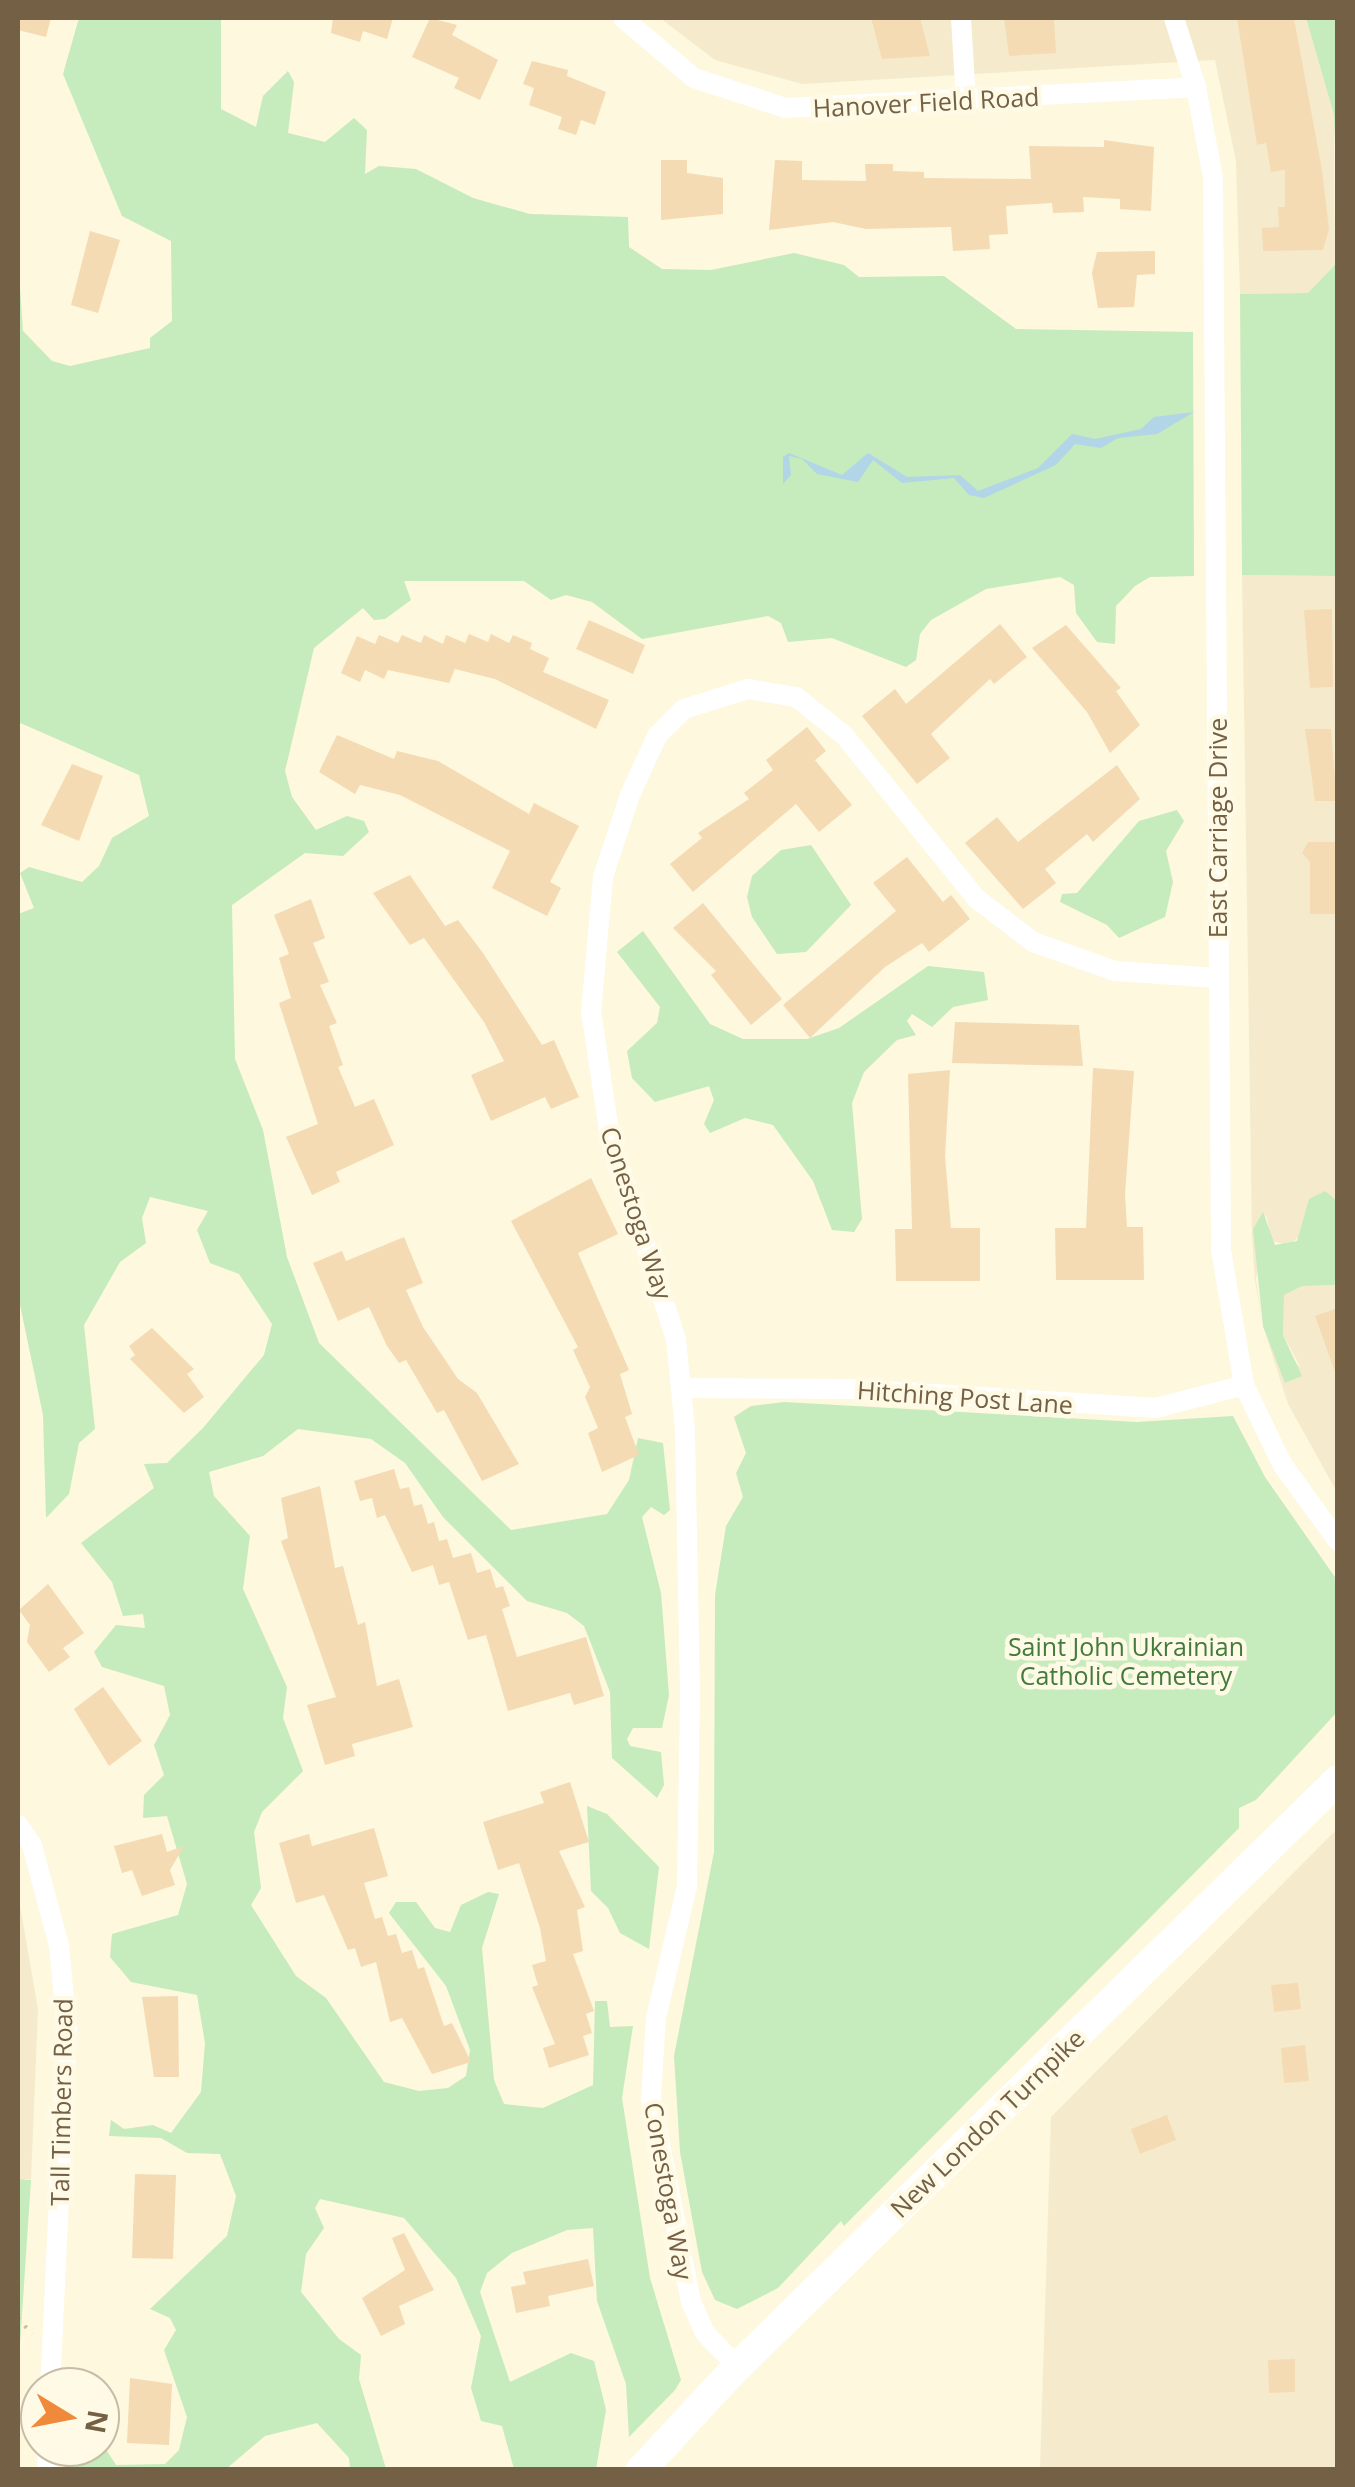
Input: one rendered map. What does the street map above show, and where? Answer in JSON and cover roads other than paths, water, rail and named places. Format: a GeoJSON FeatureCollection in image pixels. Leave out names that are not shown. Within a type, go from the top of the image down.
{"type":"FeatureCollection","features":[{"type":"Feature","properties":{"kind":"street","name":"Hanover Field Road"},"geometry":{"type":"LineString","coordinates":[[623,18],[673,64],[748,100],[812,109],[1196,87]]}},
{"type":"Feature","properties":{"kind":"street"},"geometry":{"type":"LineString","coordinates":[[960,18],[966,100]]}},
{"type":"Feature","properties":{"kind":"street","name":"East Carriage Drive"},"geometry":{"type":"LineString","coordinates":[[1174,18],[1196,87],[1214,230],[1221,1250],[1244,1385],[1282,1464],[1338,1541]]}},
{"type":"Feature","properties":{"kind":"street","name":"Conestoga Way"},"geometry":{"type":"LineString","coordinates":[[738,2367],[705,2333],[690,2302],[651,2099],[656,2018],[687,1886],[682,1388],[662,1282],[610,1137],[591,1012],[603,877],[642,765],[678,714],[702,699],[748,689],[796,697],[844,735],[977,899],[1033,942],[1115,971],[1219,978]]}},
{"type":"Feature","properties":{"kind":"street","name":"Hitching Post Lane"},"geometry":{"type":"LineString","coordinates":[[682,1388],[855,1389],[1156,1408],[1244,1385]]}},
{"type":"Feature","properties":{"kind":"street","name":"New London Turnpike"},"geometry":{"type":"LineString","coordinates":[[641,2470],[738,2367],[1338,1780]]}},
{"type":"Feature","properties":{"kind":"street","name":"Tall Timbers Road"},"geometry":{"type":"LineString","coordinates":[[18,1825],[32,1845],[60,1946],[68,2029],[51,2367]]}},
{"type":"Feature","properties":{"kind":"water"},"geometry":{"type":"Polygon","coordinates":[[[1194,412],[1157,434],[1118,438],[1101,448],[1075,444],[1056,465],[984,498],[969,495],[954,478],[902,483],[873,460],[858,482],[817,474],[802,459],[789,456],[791,475],[783,484],[783,457],[789,453],[842,475],[868,453],[907,477],[960,475],[978,491],[1038,468],[1072,434],[1095,439],[1141,429],[1154,417],[1194,412]]]}},
{"type":"Feature","properties":{"kind":"park label","name":"Saint John Ukrainian Catholic Cemetery"},"geometry":{"type":"Point","coordinates":[1126,1662]}}]}
